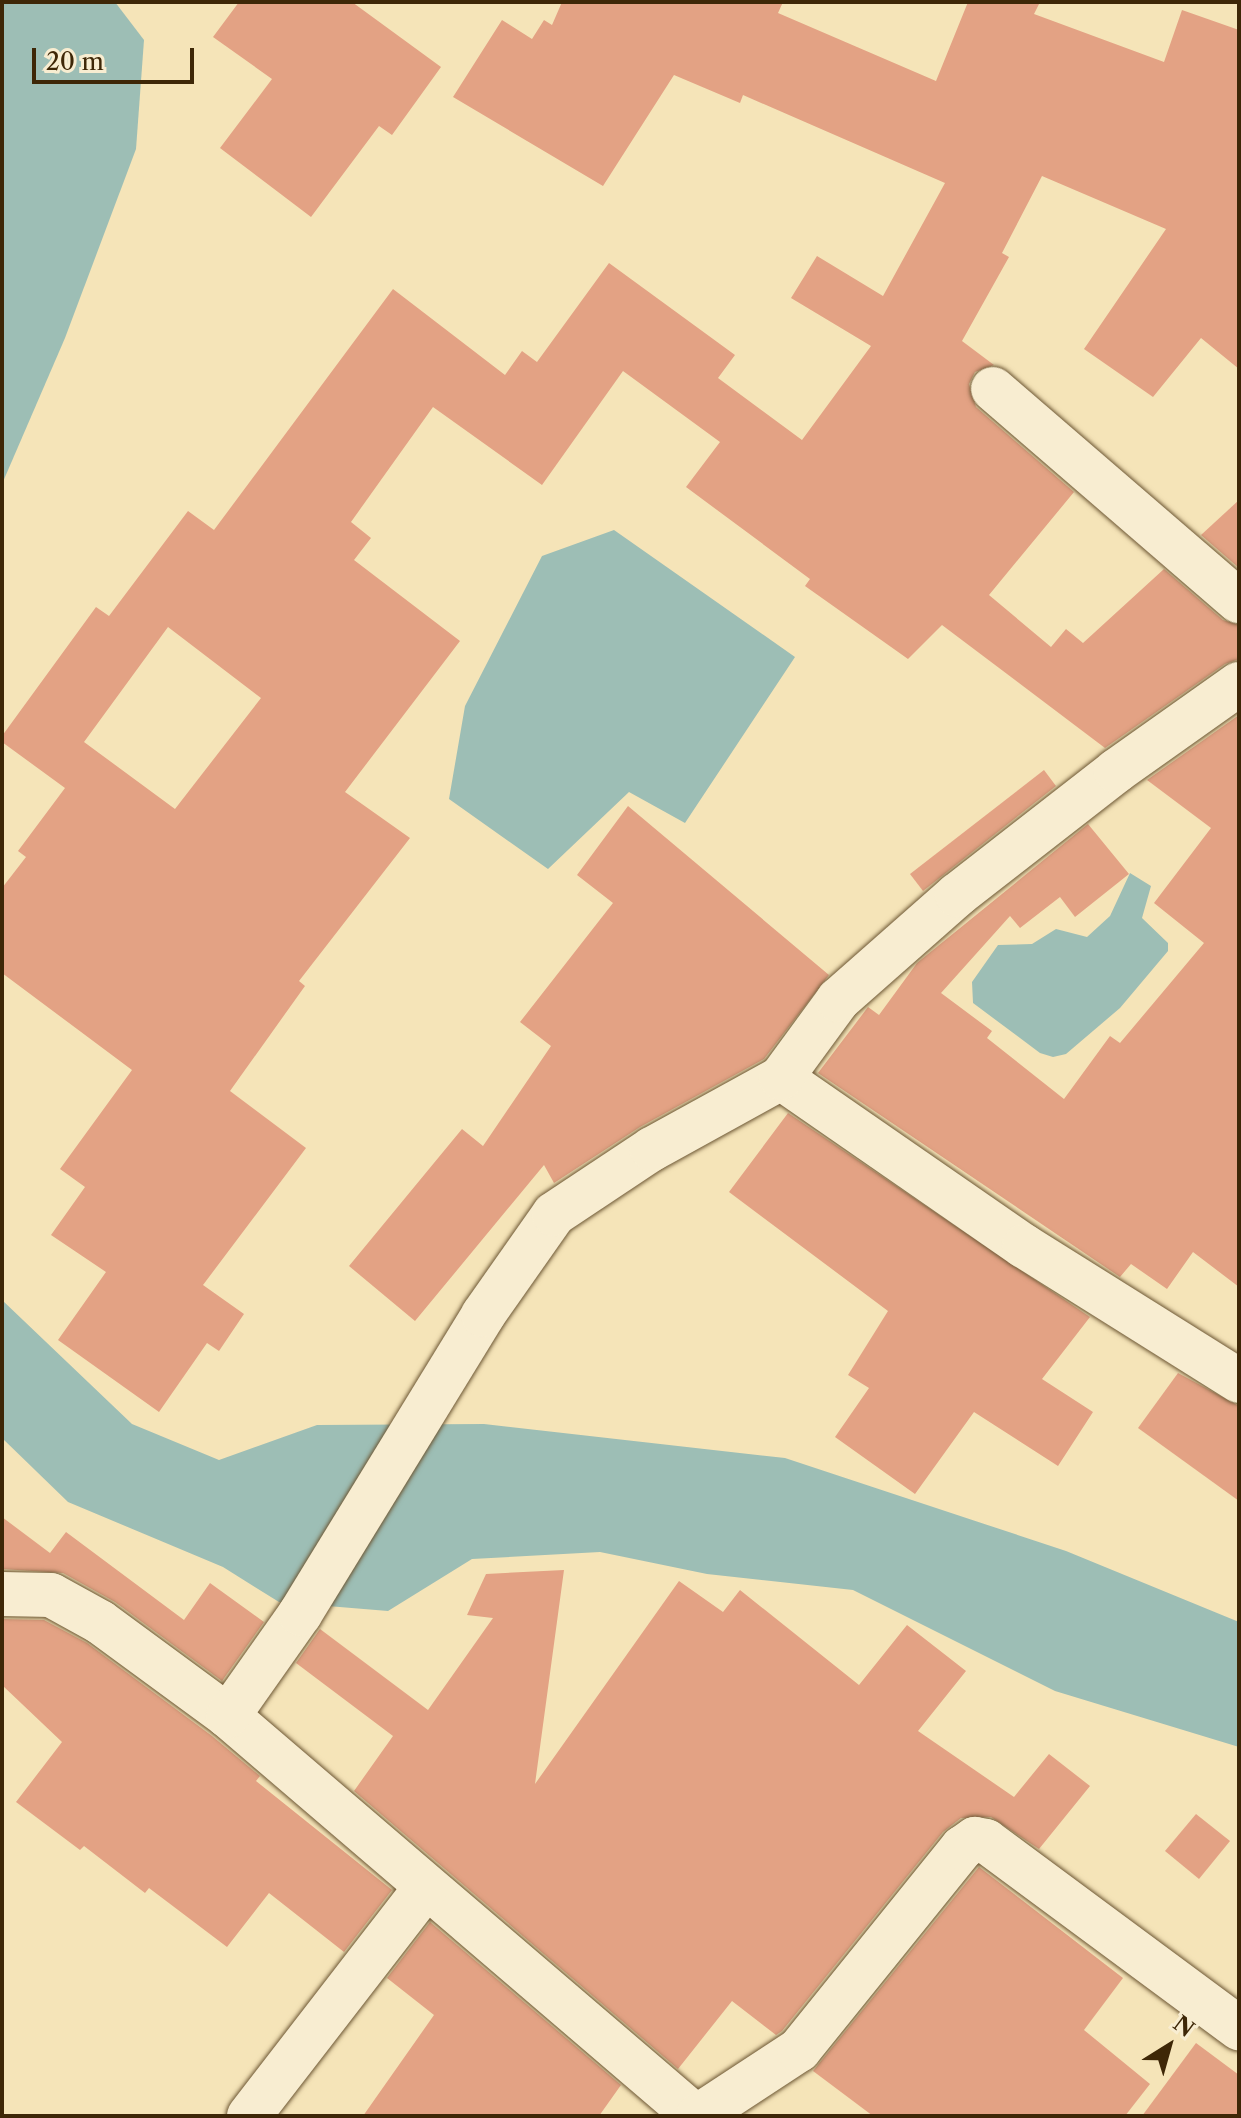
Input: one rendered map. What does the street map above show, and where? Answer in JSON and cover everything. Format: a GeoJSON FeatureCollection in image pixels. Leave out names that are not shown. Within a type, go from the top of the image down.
{"type":"FeatureCollection","features":[{"type":"Feature","properties":{"kind":"street"},"geometry":{"type":"LineString","coordinates":[[993,389],[1239,601]]}},
{"type":"Feature","properties":{"kind":"street"},"geometry":{"type":"LineString","coordinates":[[228,1716],[300,1614],[483,1315],[554,1214],[652,1149],[781,1078],[838,1000],[957,895],[1116,771],[1239,684]]}},
{"type":"Feature","properties":{"kind":"street"},"geometry":{"type":"LineString","coordinates":[[781,1078],[1024,1246],[1239,1381]]}},
{"type":"Feature","properties":{"kind":"street"},"geometry":{"type":"LineString","coordinates":[[2,1594],[51,1595],[100,1622],[228,1716],[696,2116],[799,2050],[962,1848],[975,1839],[986,1841],[1239,2028]]}},
{"type":"Feature","properties":{"kind":"street"},"geometry":{"type":"LineString","coordinates":[[249,2116],[426,1887]]}},
{"type":"Feature","properties":{"kind":"water"},"geometry":{"type":"Polygon","coordinates":[[[2,2],[115,2],[144,40],[136,149],[65,338],[2,484],[2,2]]]}},
{"type":"Feature","properties":{"kind":"water"},"geometry":{"type":"Polygon","coordinates":[[[614,530],[795,657],[685,823],[629,792],[548,869],[449,799],[465,706],[542,556],[614,530]]]}},
{"type":"Feature","properties":{"kind":"water"},"geometry":{"type":"Polygon","coordinates":[[[1130,873],[1151,886],[1142,918],[1168,943],[1168,951],[1120,1008],[1066,1054],[1053,1057],[1040,1053],[973,1003],[972,982],[998,945],[1032,944],[1056,929],[1087,937],[1110,916],[1130,873]]]}},
{"type":"Feature","properties":{"kind":"water"},"geometry":{"type":"Polygon","coordinates":[[[2,1300],[132,1424],[219,1460],[317,1425],[484,1424],[785,1458],[1066,1551],[1239,1622],[1239,1747],[1055,1691],[853,1590],[707,1574],[600,1552],[472,1559],[388,1611],[279,1602],[223,1567],[68,1502],[2,1438],[2,1300]]]}},
{"type":"Feature","properties":{"kind":"building"},"geometry":{"type":"Polygon","coordinates":[[[239,2],[352,2],[441,67],[392,135],[379,126],[311,217],[220,148],[272,79],[213,37],[239,2]]]}},
{"type":"Feature","properties":{"kind":"building"},"geometry":{"type":"Polygon","coordinates":[[[562,2],[783,2],[778,13],[936,81],[968,2],[1040,2],[1034,14],[1164,62],[1182,10],[1239,30],[1239,369],[1201,338],[1153,397],[1084,349],[1166,229],[1042,176],[1002,253],[1009,257],[962,341],[994,365],[975,372],[969,384],[976,407],[1074,492],[989,595],[1051,647],[1066,629],[1083,643],[1164,569],[1223,620],[1239,625],[1239,659],[1225,664],[1105,748],[942,625],[908,659],[805,586],[810,579],[686,487],[720,442],[623,371],[542,485],[433,407],[351,522],[371,538],[354,560],[460,641],[345,792],[410,838],[299,981],[305,986],[230,1091],[306,1148],[203,1285],[244,1314],[219,1351],[207,1343],[159,1412],[58,1340],[106,1272],[51,1235],[85,1187],[60,1169],[132,1070],[2,973],[2,888],[26,857],[18,851],[65,788],[2,742],[2,736],[96,607],[109,616],[188,511],[214,530],[393,289],[505,375],[522,351],[537,362],[609,263],[735,355],[718,378],[802,440],[871,346],[791,298],[817,256],[883,296],[945,183],[743,95],[740,103],[674,75],[603,186],[453,97],[502,20],[532,39],[544,20],[552,25],[562,2]],[[168,627],[84,742],[175,809],[261,698],[168,627]]]}},
{"type":"Feature","properties":{"kind":"building"},"geometry":{"type":"Polygon","coordinates":[[[1239,500],[1239,568],[1201,535],[1239,500]]]}},
{"type":"Feature","properties":{"kind":"building"},"geometry":{"type":"Polygon","coordinates":[[[1239,715],[1239,1287],[1193,1252],[1167,1289],[1131,1264],[1120,1277],[818,1073],[868,1007],[879,1015],[917,963],[1088,824],[1129,874],[1075,917],[1060,897],[1020,928],[1010,916],[941,993],[992,1031],[987,1038],[1064,1099],[1110,1036],[1120,1043],[1204,943],[1154,903],[1211,828],[1147,780],[1239,715]]]}},
{"type":"Feature","properties":{"kind":"building"},"geometry":{"type":"Polygon","coordinates":[[[1044,770],[1056,786],[923,891],[910,874],[1044,770]]]}},
{"type":"Feature","properties":{"kind":"building"},"geometry":{"type":"Polygon","coordinates":[[[628,806],[829,975],[764,1059],[640,1127],[554,1183],[544,1165],[415,1321],[349,1266],[462,1129],[483,1146],[551,1046],[520,1022],[613,903],[577,875],[628,806]]]}},
{"type":"Feature","properties":{"kind":"building"},"geometry":{"type":"Polygon","coordinates":[[[788,1113],[1090,1317],[1042,1379],[1093,1412],[1058,1466],[974,1412],[915,1494],[835,1437],[869,1388],[848,1375],[888,1311],[729,1192],[788,1113]]]}},
{"type":"Feature","properties":{"kind":"building"},"geometry":{"type":"Polygon","coordinates":[[[1178,1373],[1239,1406],[1239,1501],[1138,1428],[1178,1373]]]}},
{"type":"Feature","properties":{"kind":"building"},"geometry":{"type":"Polygon","coordinates":[[[2,1517],[50,1553],[66,1532],[184,1620],[210,1583],[264,1622],[222,1681],[115,1602],[63,1573],[2,1569],[2,1517]]]}},
{"type":"Feature","properties":{"kind":"building"},"geometry":{"type":"Polygon","coordinates":[[[564,1570],[535,1784],[679,1581],[723,1612],[740,1590],[859,1685],[907,1625],[966,1671],[918,1731],[1014,1797],[1049,1754],[1090,1786],[1039,1849],[991,1817],[961,1818],[943,1832],[782,2031],[776,2035],[732,2001],[678,2069],[354,1791],[393,1736],[296,1663],[320,1629],[428,1710],[493,1618],[467,1615],[486,1574],[564,1570]]]}},
{"type":"Feature","properties":{"kind":"building"},"geometry":{"type":"Polygon","coordinates":[[[2,1619],[44,1620],[87,1643],[212,1736],[260,1776],[256,1781],[392,1890],[344,1952],[269,1893],[227,1947],[149,1888],[145,1893],[84,1846],[80,1850],[16,1802],[62,1742],[2,1685],[2,1619]]]}},
{"type":"Feature","properties":{"kind":"building"},"geometry":{"type":"Polygon","coordinates":[[[1196,1814],[1230,1841],[1199,1879],[1165,1851],[1196,1814]]]}},
{"type":"Feature","properties":{"kind":"building"},"geometry":{"type":"Polygon","coordinates":[[[979,1867],[1123,1978],[1084,2030],[1150,2084],[1125,2116],[873,2116],[813,2071],[979,1867]]]}},
{"type":"Feature","properties":{"kind":"building"},"geometry":{"type":"Polygon","coordinates":[[[430,1922],[621,2085],[599,2116],[363,2116],[434,2015],[387,1978],[430,1922]]]}},
{"type":"Feature","properties":{"kind":"building"},"geometry":{"type":"Polygon","coordinates":[[[1196,2043],[1239,2075],[1239,2116],[1142,2116],[1196,2043]]]}}]}
